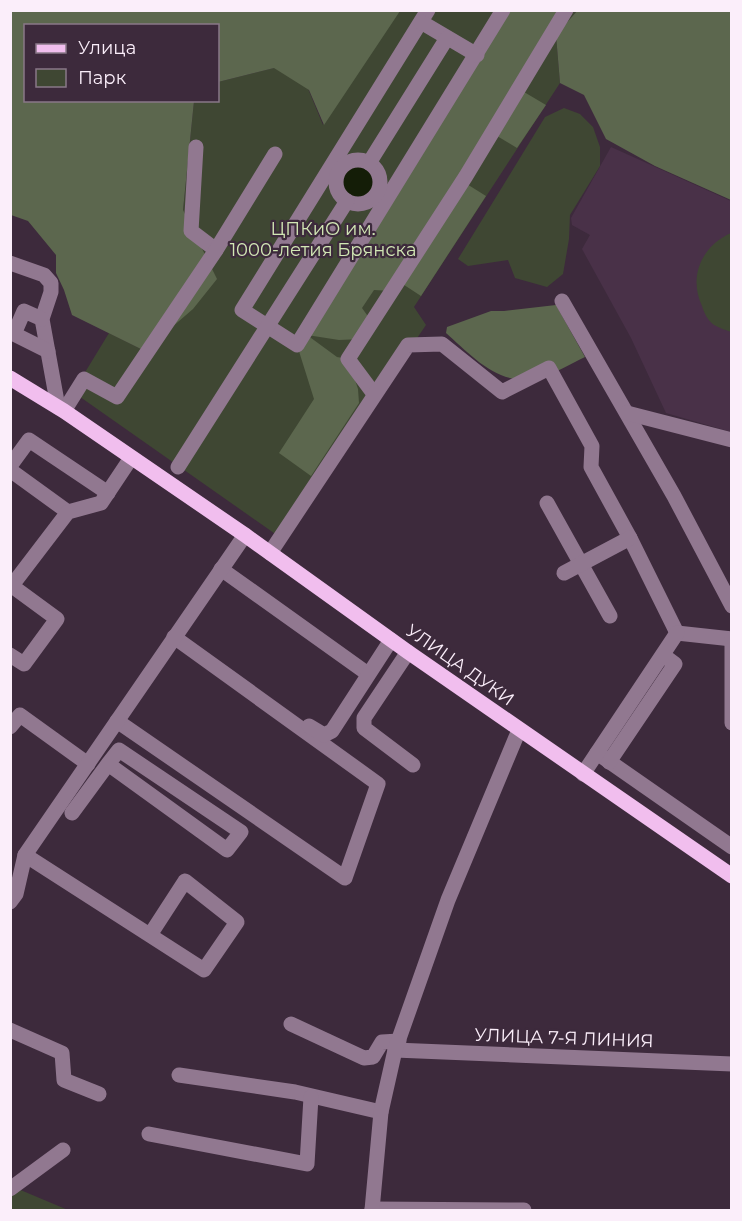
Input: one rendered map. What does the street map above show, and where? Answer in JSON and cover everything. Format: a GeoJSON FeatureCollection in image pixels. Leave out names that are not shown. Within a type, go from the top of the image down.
{"type":"FeatureCollection","features":[{"type":"Feature","properties":{"kind":"main road","name":"УЛИЦА ДУКИ"},"geometry":{"type":"LineString","coordinates":[[10,378],[61,409],[245,535],[519,730],[732,876]]}},
{"type":"Feature","properties":{"kind":"street"},"geometry":{"type":"LineString","coordinates":[[477,55],[447,38],[424,16],[335,169],[242,310],[297,345],[382,197],[477,55],[503,10]]}},
{"type":"Feature","properties":{"kind":"street"},"geometry":{"type":"LineString","coordinates":[[374,394],[348,359],[465,176],[566,10]]}},
{"type":"Feature","properties":{"kind":"street"},"geometry":{"type":"LineString","coordinates":[[369,163],[447,38]]}},
{"type":"Feature","properties":{"kind":"street"},"geometry":{"type":"LineString","coordinates":[[196,147],[191,231],[216,250]]}},
{"type":"Feature","properties":{"kind":"street"},"geometry":{"type":"LineString","coordinates":[[61,409],[84,379],[117,396],[216,250],[275,154]]}},
{"type":"Feature","properties":{"kind":"street"},"geometry":{"type":"LineString","coordinates":[[335,169],[353,161],[361,160],[369,163],[376,169],[382,197]]}},
{"type":"Feature","properties":{"kind":"street"},"geometry":{"type":"LineString","coordinates":[[335,169],[340,196],[347,201],[363,204],[382,197]]}},
{"type":"Feature","properties":{"kind":"street"},"geometry":{"type":"LineString","coordinates":[[178,467],[347,201]]}},
{"type":"Feature","properties":{"kind":"street"},"geometry":{"type":"LineString","coordinates":[[10,263],[44,275],[51,283],[51,292],[42,319],[61,409]]}},
{"type":"Feature","properties":{"kind":"street"},"geometry":{"type":"LineString","coordinates":[[562,300],[674,496],[732,606]]}},
{"type":"Feature","properties":{"kind":"street"},"geometry":{"type":"LineString","coordinates":[[42,319],[24,311],[14,334],[48,351]]}},
{"type":"Feature","properties":{"kind":"street"},"geometry":{"type":"LineString","coordinates":[[270,553],[408,345],[442,344],[502,392],[549,368],[592,446],[591,467],[630,538],[677,633]]}},
{"type":"Feature","properties":{"kind":"street"},"geometry":{"type":"LineString","coordinates":[[627,413],[732,440]]}},
{"type":"Feature","properties":{"kind":"street"},"geometry":{"type":"LineString","coordinates":[[68,513],[10,468],[29,440],[108,493]]}},
{"type":"Feature","properties":{"kind":"street"},"geometry":{"type":"LineString","coordinates":[[10,655],[24,664],[57,619],[11,587],[68,513],[101,503],[131,458]]}},
{"type":"Feature","properties":{"kind":"street"},"geometry":{"type":"LineString","coordinates":[[547,503],[610,616]]}},
{"type":"Feature","properties":{"kind":"street"},"geometry":{"type":"LineString","coordinates":[[10,902],[16,894],[14,881],[44,820],[88,764],[245,535]]}},
{"type":"Feature","properties":{"kind":"street"},"geometry":{"type":"LineString","coordinates":[[564,573],[630,538]]}},
{"type":"Feature","properties":{"kind":"street"},"geometry":{"type":"LineString","coordinates":[[221,570],[368,674]]}},
{"type":"Feature","properties":{"kind":"street"},"geometry":{"type":"LineString","coordinates":[[677,633],[732,639],[732,723]]}},
{"type":"Feature","properties":{"kind":"street"},"geometry":{"type":"LineString","coordinates":[[583,774],[603,758],[677,633]]}},
{"type":"Feature","properties":{"kind":"street"},"geometry":{"type":"LineString","coordinates":[[176,634],[324,735],[332,731],[391,640]]}},
{"type":"Feature","properties":{"kind":"street"},"geometry":{"type":"LineString","coordinates":[[117,722],[345,878],[378,784],[176,634]]}},
{"type":"Feature","properties":{"kind":"street"},"geometry":{"type":"LineString","coordinates":[[408,652],[364,718],[364,728],[413,765]]}},
{"type":"Feature","properties":{"kind":"street"},"geometry":{"type":"LineString","coordinates":[[10,727],[20,715],[88,764]]}},
{"type":"Feature","properties":{"kind":"street"},"geometry":{"type":"LineString","coordinates":[[72,813],[119,750],[117,722]]}},
{"type":"Feature","properties":{"kind":"street"},"geometry":{"type":"LineString","coordinates":[[519,730],[448,900],[397,1046],[381,1112],[372,1210],[524,1210]]}},
{"type":"Feature","properties":{"kind":"street"},"geometry":{"type":"LineString","coordinates":[[108,765],[227,850],[241,832],[119,750]]}},
{"type":"Feature","properties":{"kind":"street"},"geometry":{"type":"LineString","coordinates":[[603,758],[732,848]]}},
{"type":"Feature","properties":{"kind":"street"},"geometry":{"type":"LineString","coordinates":[[25,855],[204,970],[237,922],[185,881],[150,935]]}},
{"type":"Feature","properties":{"kind":"street"},"geometry":{"type":"LineString","coordinates":[[291,1024],[364,1058],[373,1057],[382,1042],[397,1046]]}},
{"type":"Feature","properties":{"kind":"street"},"geometry":{"type":"LineString","coordinates":[[10,1030],[62,1053],[64,1080],[99,1094]]}},
{"type":"Feature","properties":{"kind":"street","name":"УЛИЦА 7-Я ЛИНИЯ"},"geometry":{"type":"LineString","coordinates":[[397,1046],[732,1064]]}},
{"type":"Feature","properties":{"kind":"street"},"geometry":{"type":"LineString","coordinates":[[179,1076],[295,1092],[381,1112]]}},
{"type":"Feature","properties":{"kind":"street"},"geometry":{"type":"LineString","coordinates":[[149,1134],[307,1164],[311,1097]]}},
{"type":"Feature","properties":{"kind":"street"},"geometry":{"type":"LineString","coordinates":[[10,1189],[63,1150]]}},
{"type":"Feature","properties":{"kind":"shaded area"},"geometry":{"type":"Polygon","coordinates":[[[11,11],[400,11],[324,125],[309,90],[274,68],[219,82],[219,24],[24,24],[24,102],[194,102],[183,210],[217,279],[193,309],[164,334],[149,353],[72,315],[56,273],[56,255],[28,221],[11,215],[11,11]]]}},
{"type":"Feature","properties":{"kind":"shaded area"},"geometry":{"type":"Polygon","coordinates":[[[502,11],[559,11],[462,181],[486,196],[421,296],[398,281],[392,291],[374,290],[362,308],[372,322],[361,339],[339,340],[307,335],[337,357],[348,359],[358,389],[359,403],[311,476],[279,453],[314,399],[297,345],[502,11]]]}},
{"type":"Feature","properties":{"kind":"shaded area"},"geometry":{"type":"Polygon","coordinates":[[[577,11],[731,11],[731,200],[655,166],[606,139],[584,95],[560,83],[556,35],[577,11]]]}},
{"type":"Feature","properties":{"kind":"shaded area"},"geometry":{"type":"Polygon","coordinates":[[[519,89],[546,105],[517,148],[492,133],[519,89]]]}},
{"type":"Feature","properties":{"kind":"shaded area"},"geometry":{"type":"Polygon","coordinates":[[[611,147],[731,201],[731,432],[666,413],[631,338],[582,249],[590,235],[572,225],[571,218],[611,147]]]}},
{"type":"Feature","properties":{"kind":"shaded area"},"geometry":{"type":"Polygon","coordinates":[[[358,166],[369,171],[374,182],[369,193],[358,198],[347,193],[342,182],[347,171],[358,166]]]}},
{"type":"Feature","properties":{"kind":"shaded area"},"geometry":{"type":"Polygon","coordinates":[[[556,305],[585,357],[538,378],[524,380],[499,374],[477,360],[446,333],[447,327],[491,311],[556,305]]]}},
{"type":"Feature","properties":{"kind":"green space","name":"ЦПКиО им. 1000-летия Брянска"},"geometry":{"type":"Polygon","coordinates":[[[399,11],[577,11],[556,35],[560,83],[414,307],[426,325],[281,538],[73,392],[109,333],[149,353],[183,210],[194,102],[219,102],[219,82],[297,62],[323,125],[399,11]]]}},
{"type":"Feature","properties":{"kind":"green space"},"geometry":{"type":"Polygon","coordinates":[[[564,108],[580,114],[593,127],[600,147],[600,166],[570,215],[569,239],[563,274],[547,287],[515,278],[508,260],[468,266],[458,259],[545,117],[564,108]]]}},
{"type":"Feature","properties":{"kind":"green space"},"geometry":{"type":"Polygon","coordinates":[[[731,233],[731,332],[714,325],[708,319],[698,295],[697,273],[705,254],[712,246],[731,233]]]}},
{"type":"Feature","properties":{"kind":"green space"},"geometry":{"type":"Polygon","coordinates":[[[11,1186],[68,1210],[11,1210],[11,1186]]]}}]}
